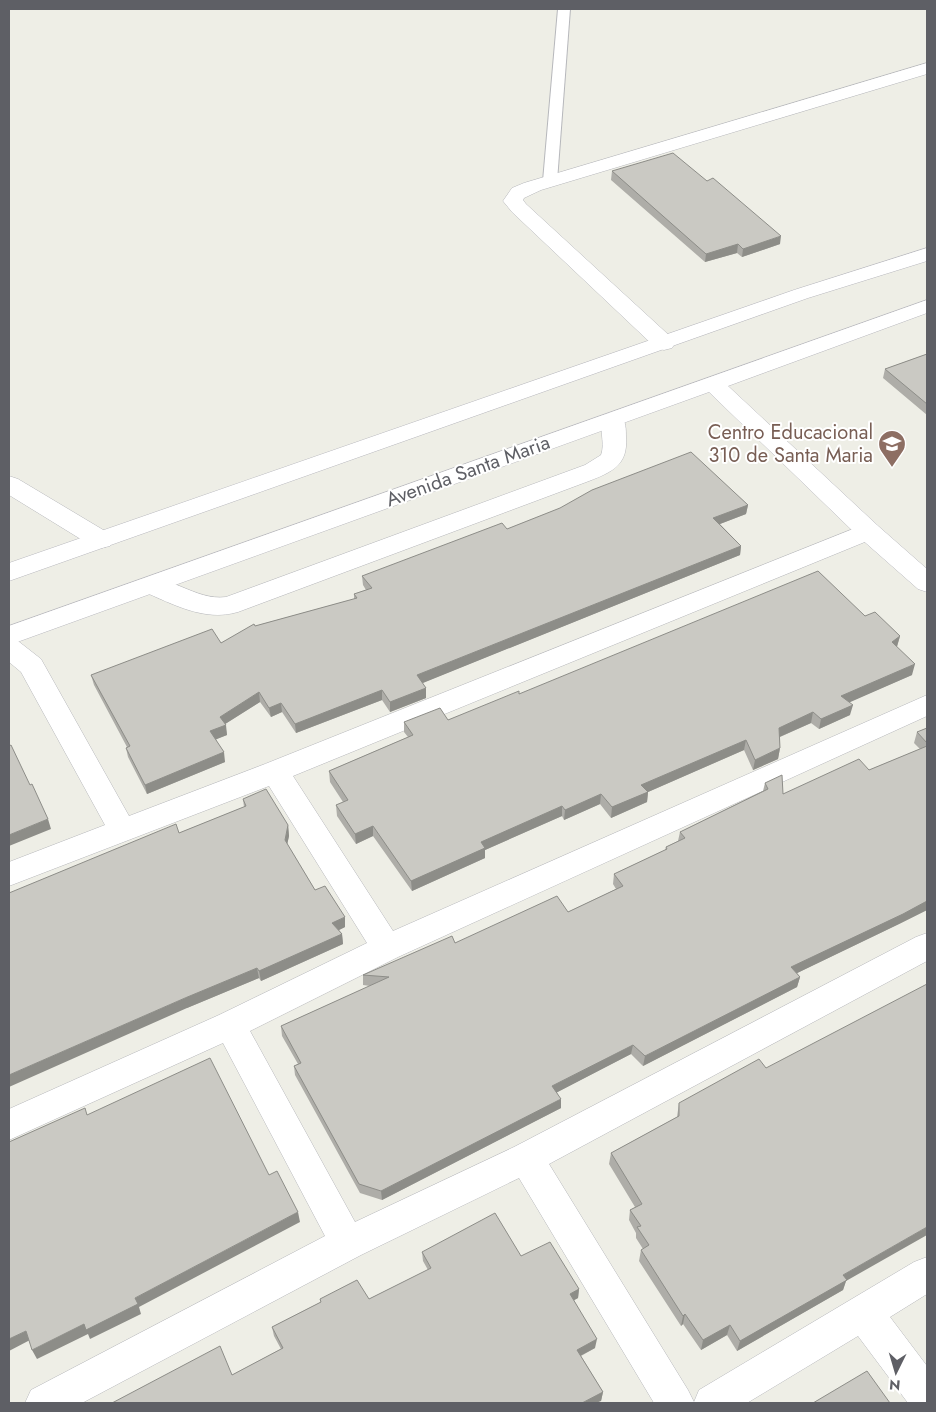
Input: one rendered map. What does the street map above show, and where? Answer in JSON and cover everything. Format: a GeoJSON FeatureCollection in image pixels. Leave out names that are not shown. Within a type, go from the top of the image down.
{"type":"FeatureCollection","features":[{"type":"Feature","properties":{"kind":"street"},"geometry":{"type":"LineString","coordinates":[[664,342],[519,208],[513,201],[519,192],[550,181],[927,68]]}},
{"type":"Feature","properties":{"kind":"street"},"geometry":{"type":"LineString","coordinates":[[9,572],[801,294],[926,255]]}},
{"type":"Feature","properties":{"kind":"street","name":"Avenida Santa Maria"},"geometry":{"type":"LineString","coordinates":[[9,636],[927,306]]}},
{"type":"Feature","properties":{"kind":"street"},"geometry":{"type":"LineString","coordinates":[[713,384],[868,531],[927,583]]}},
{"type":"Feature","properties":{"kind":"street"},"geometry":{"type":"LineString","coordinates":[[151,585],[206,606],[221,608],[229,606],[581,476],[606,465],[614,455],[616,447],[613,420]]}},
{"type":"Feature","properties":{"kind":"street"},"geometry":{"type":"LineString","coordinates":[[9,484],[101,540]]}},
{"type":"Feature","properties":{"kind":"street"},"geometry":{"type":"LineString","coordinates":[[9,874],[122,829],[276,772],[868,531]]}},
{"type":"Feature","properties":{"kind":"street"},"geometry":{"type":"LineString","coordinates":[[9,648],[31,666],[122,829]]}},
{"type":"Feature","properties":{"kind":"street"},"geometry":{"type":"LineString","coordinates":[[9,1125],[230,1025],[388,948],[927,704]]}},
{"type":"Feature","properties":{"kind":"street"},"geometry":{"type":"LineString","coordinates":[[276,772],[388,948]]}},
{"type":"Feature","properties":{"kind":"street"},"geometry":{"type":"LineString","coordinates":[[44,1403],[348,1244],[526,1158],[927,946]]}},
{"type":"Feature","properties":{"kind":"street"},"geometry":{"type":"LineString","coordinates":[[230,1025],[348,1244]]}},
{"type":"Feature","properties":{"kind":"street"},"geometry":{"type":"LineString","coordinates":[[526,1158],[675,1403]]}},
{"type":"Feature","properties":{"kind":"street"},"geometry":{"type":"LineString","coordinates":[[712,1403],[927,1274]]}},
{"type":"Feature","properties":{"kind":"street"},"geometry":{"type":"LineString","coordinates":[[864,1313],[927,1397]]}},
{"type":"Feature","properties":{"kind":"lane"},"geometry":{"type":"LineString","coordinates":[[550,181],[564,9]]}},
{"type":"Feature","properties":{"kind":"building"},"geometry":{"type":"Polygon","coordinates":[[[673,153],[707,181],[713,178],[781,236],[743,249],[738,244],[706,254],[612,171],[673,153]]]}},
{"type":"Feature","properties":{"kind":"building"},"geometry":{"type":"Polygon","coordinates":[[[927,354],[927,404],[885,369],[927,354]]]}},
{"type":"Feature","properties":{"kind":"building"},"geometry":{"type":"Polygon","coordinates":[[[691,452],[748,505],[713,518],[741,546],[417,675],[426,688],[390,702],[382,690],[295,724],[281,703],[269,708],[259,692],[220,717],[226,725],[210,731],[224,752],[145,785],[126,748],[130,746],[91,675],[212,629],[221,643],[254,624],[255,626],[357,598],[354,594],[372,588],[362,576],[502,523],[507,529],[560,508],[592,490],[691,452]]]}},
{"type":"Feature","properties":{"kind":"building"},"geometry":{"type":"Polygon","coordinates":[[[818,571],[865,616],[875,612],[900,636],[892,642],[915,664],[841,696],[853,705],[821,719],[813,712],[779,728],[780,748],[755,760],[746,740],[641,785],[648,792],[612,807],[601,794],[565,810],[562,806],[481,842],[485,848],[411,881],[373,826],[355,834],[336,805],[348,800],[329,771],[413,735],[404,722],[440,708],[448,720],[519,691],[519,694],[818,571]]]}},
{"type":"Feature","properties":{"kind":"building"},"geometry":{"type":"Polygon","coordinates":[[[927,728],[927,743],[917,732],[927,728]]]}},
{"type":"Feature","properties":{"kind":"building"},"geometry":{"type":"Polygon","coordinates":[[[11,745],[48,819],[9,835],[9,746],[11,745]]]}},
{"type":"Feature","properties":{"kind":"building"},"geometry":{"type":"Polygon","coordinates":[[[927,746],[927,901],[791,967],[800,977],[645,1056],[633,1045],[552,1086],[561,1099],[381,1191],[359,1184],[294,1066],[301,1063],[281,1026],[389,977],[363,975],[452,936],[455,943],[557,896],[568,912],[623,886],[614,874],[667,849],[666,847],[685,838],[680,832],[768,789],[765,783],[782,775],[783,794],[859,759],[869,770],[927,746]]]}},
{"type":"Feature","properties":{"kind":"building"},"geometry":{"type":"Polygon","coordinates":[[[266,789],[288,825],[285,840],[315,890],[325,886],[345,917],[332,923],[342,934],[259,971],[257,968],[185,998],[9,1075],[9,893],[176,824],[179,833],[246,806],[243,799],[266,789]]]}},
{"type":"Feature","properties":{"kind":"building"},"geometry":{"type":"Polygon","coordinates":[[[927,984],[927,1227],[843,1275],[847,1280],[740,1341],[730,1325],[703,1340],[685,1314],[683,1316],[641,1250],[649,1245],[637,1227],[641,1226],[630,1210],[642,1204],[611,1153],[679,1116],[679,1103],[759,1059],[766,1068],[927,984]]]}},
{"type":"Feature","properties":{"kind":"building"},"geometry":{"type":"Polygon","coordinates":[[[210,1058],[269,1175],[277,1171],[298,1212],[135,1298],[138,1304],[86,1330],[84,1324],[32,1350],[26,1331],[9,1339],[9,1142],[85,1108],[87,1115],[210,1058]]]}},
{"type":"Feature","properties":{"kind":"building"},"geometry":{"type":"Polygon","coordinates":[[[495,1213],[521,1256],[550,1242],[579,1289],[570,1294],[597,1339],[577,1350],[603,1392],[582,1403],[112,1403],[220,1346],[232,1375],[283,1348],[272,1327],[321,1302],[320,1299],[357,1280],[369,1299],[431,1268],[422,1252],[495,1213]]]}},
{"type":"Feature","properties":{"kind":"building"},"geometry":{"type":"Polygon","coordinates":[[[867,1371],[890,1403],[813,1403],[867,1371]]]}},
{"type":"Feature","properties":{"kind":"place","name":"Centro Educacional 310 de Santa Maria"},"geometry":{"type":"Point","coordinates":[892,468]}}]}
